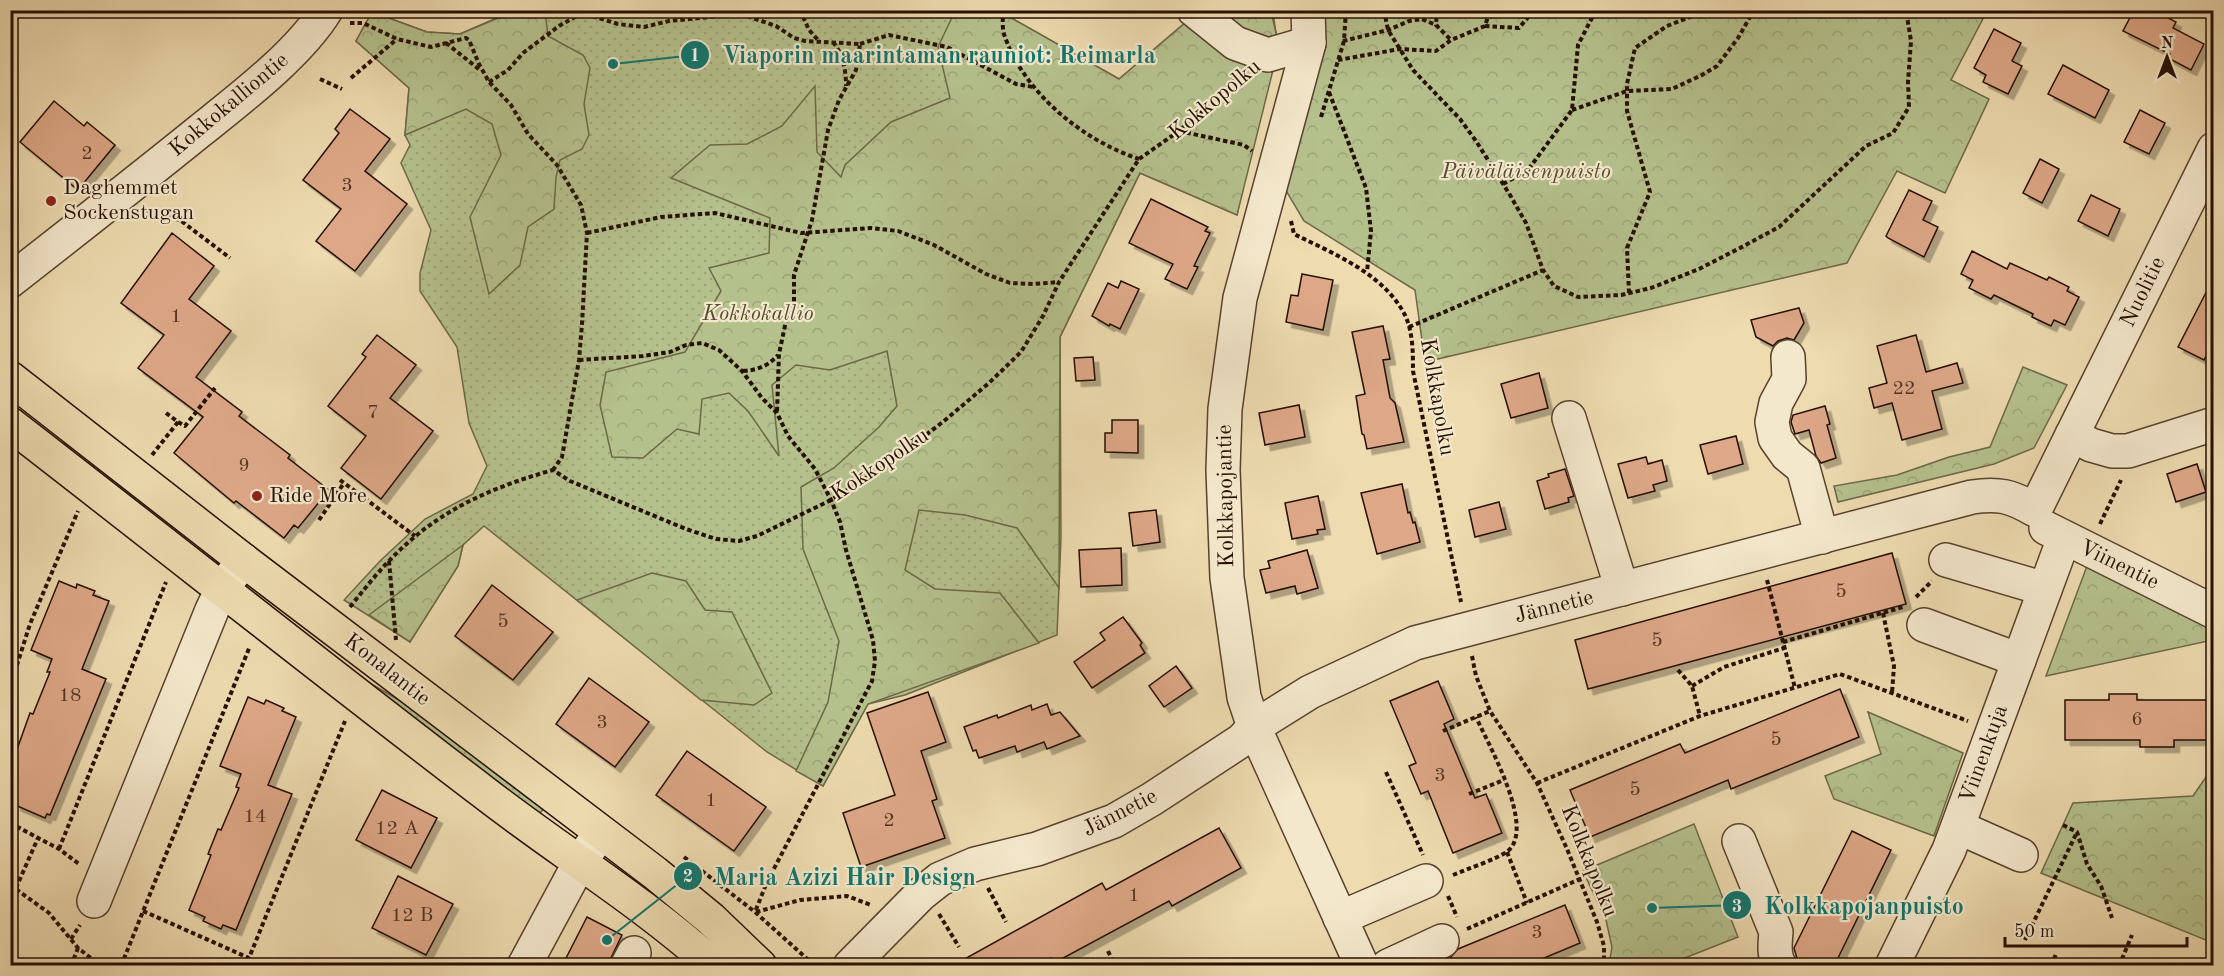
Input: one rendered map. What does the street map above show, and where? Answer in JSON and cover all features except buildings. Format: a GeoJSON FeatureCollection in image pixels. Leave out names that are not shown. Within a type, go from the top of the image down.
{"type":"FeatureCollection","features":[{"type":"Feature","properties":{"kind":"main road","name":"Konalantie"},"geometry":{"type":"LineString","coordinates":[[10,378],[243,560],[655,873],[711,919],[760,966]]}},
{"type":"Feature","properties":{"kind":"main road","name":"Konalantie"},"geometry":{"type":"LineString","coordinates":[[10,424],[221,591],[535,832],[667,927],[714,966]]}},
{"type":"Feature","properties":{"kind":"street","name":"Kokkokalliontie"},"geometry":{"type":"LineString","coordinates":[[10,281],[233,104],[301,43],[317,26],[326,10]]}},
{"type":"Feature","properties":{"kind":"street"},"geometry":{"type":"LineString","coordinates":[[1194,10],[1199,17],[1236,43],[1268,55]]}},
{"type":"Feature","properties":{"kind":"street","name":"Kolkkapojantie"},"geometry":{"type":"LineString","coordinates":[[1308,10],[1309,43],[1240,298],[1232,351],[1223,470],[1227,579],[1244,697],[1254,727],[1362,966]]}},
{"type":"Feature","properties":{"kind":"street","name":"Kokkopolku"},"geometry":{"type":"LineString","coordinates":[[1268,55],[1309,43]]}},
{"type":"Feature","properties":{"kind":"street","name":"Nuolitie"},"geometry":{"type":"LineString","coordinates":[[2072,435],[2214,149]]}},
{"type":"Feature","properties":{"kind":"street"},"geometry":{"type":"LineString","coordinates":[[1788,357],[1789,379],[1776,403],[1772,422],[1775,438],[1787,455],[1803,468],[1822,537]]}},
{"type":"Feature","properties":{"kind":"street"},"geometry":{"type":"LineString","coordinates":[[1569,418],[1622,589]]}},
{"type":"Feature","properties":{"kind":"street"},"geometry":{"type":"LineString","coordinates":[[2035,510],[2072,435],[2091,445],[2112,451],[2133,450],[2214,424]]}},
{"type":"Feature","properties":{"kind":"street","name":"Jännetie"},"geometry":{"type":"LineString","coordinates":[[850,966],[889,911],[921,894],[940,879],[975,864],[1036,849],[1114,821],[1242,740],[1254,727],[1310,692],[1415,643],[1962,500],[1988,495],[2006,496],[2035,510]]}},
{"type":"Feature","properties":{"kind":"street","name":"Viinentie"},"geometry":{"type":"LineString","coordinates":[[2035,510],[2038,522],[2064,538],[2214,612]]}},
{"type":"Feature","properties":{"kind":"street","name":"Viinenkuja"},"geometry":{"type":"LineString","coordinates":[[1892,966],[1949,850],[2064,538]]}},
{"type":"Feature","properties":{"kind":"street"},"geometry":{"type":"LineString","coordinates":[[98,892],[221,591],[243,560]]}},
{"type":"Feature","properties":{"kind":"street"},"geometry":{"type":"LineString","coordinates":[[1946,560],[2045,589]]}},
{"type":"Feature","properties":{"kind":"street"},"geometry":{"type":"LineString","coordinates":[[1923,625],[2019,660]]}},
{"type":"Feature","properties":{"kind":"street"},"geometry":{"type":"LineString","coordinates":[[1958,827],[2021,855]]}},
{"type":"Feature","properties":{"kind":"street"},"geometry":{"type":"LineString","coordinates":[[524,966],[579,864],[600,833]]}},
{"type":"Feature","properties":{"kind":"street"},"geometry":{"type":"LineString","coordinates":[[1739,841],[1776,932],[1775,947],[1777,962],[1780,966]]}},
{"type":"Feature","properties":{"kind":"street"},"geometry":{"type":"LineString","coordinates":[[1341,918],[1426,881]]}},
{"type":"Feature","properties":{"kind":"street","name":"Jännetie"},"geometry":{"type":"LineString","coordinates":[[881,966],[889,911]]}},
{"type":"Feature","properties":{"kind":"street"},"geometry":{"type":"LineString","coordinates":[[1388,966],[1442,941]]}},
{"type":"Feature","properties":{"kind":"path"},"geometry":{"type":"LineString","coordinates":[[670,10],[682,20]]}},
{"type":"Feature","properties":{"kind":"path"},"geometry":{"type":"LineString","coordinates":[[800,10],[809,30],[819,41]]}},
{"type":"Feature","properties":{"kind":"path"},"geometry":{"type":"LineString","coordinates":[[1003,10],[1003,32],[1016,60],[1033,87],[1083,133],[1139,159]]}},
{"type":"Feature","properties":{"kind":"path"},"geometry":{"type":"LineString","coordinates":[[1384,10],[1388,30],[1413,70],[1460,119],[1503,184],[1526,223],[1543,270],[1554,286],[1578,297],[1596,297],[1651,288],[1699,269],[1779,227],[1866,147],[1893,133],[1909,107],[1911,41],[1906,10]]}},
{"type":"Feature","properties":{"kind":"path"},"geometry":{"type":"LineString","coordinates":[[1436,25],[1437,10]]}},
{"type":"Feature","properties":{"kind":"path"},"geometry":{"type":"LineString","coordinates":[[1485,26],[1490,10]]}},
{"type":"Feature","properties":{"kind":"path"},"geometry":{"type":"LineString","coordinates":[[1338,60],[1400,49],[1436,51],[1451,40],[1485,26],[1519,28],[1534,10]]}},
{"type":"Feature","properties":{"kind":"path"},"geometry":{"type":"LineString","coordinates":[[1503,184],[1528,170],[1572,110],[1578,45],[1596,10]]}},
{"type":"Feature","properties":{"kind":"path"},"geometry":{"type":"LineString","coordinates":[[1629,292],[1627,248],[1650,192],[1627,111],[1627,91],[1635,48],[1667,26],[1695,15],[1720,10]]}},
{"type":"Feature","properties":{"kind":"path"},"geometry":{"type":"LineString","coordinates":[[1572,110],[1627,91],[1672,89],[1717,66],[1738,38],[1754,10]]}},
{"type":"Feature","properties":{"kind":"path"},"geometry":{"type":"LineString","coordinates":[[491,81],[508,70],[523,53],[559,26],[582,14],[618,24],[644,27],[682,20],[741,14],[776,26],[794,38],[805,41],[861,44],[889,35],[947,47],[1016,84],[1033,87]]}},
{"type":"Feature","properties":{"kind":"path"},"geometry":{"type":"LineString","coordinates":[[1309,43],[1344,41],[1388,30],[1409,21],[1422,20],[1436,25],[1451,40]]}},
{"type":"Feature","properties":{"kind":"path"},"geometry":{"type":"LineString","coordinates":[[347,610],[389,560],[433,522],[469,500],[495,488],[553,470],[562,457],[579,360],[587,233],[581,205],[570,183],[533,139],[512,105],[483,71],[469,40],[466,38],[431,47],[397,39],[363,23]]}},
{"type":"Feature","properties":{"kind":"path"},"geometry":{"type":"LineString","coordinates":[[351,78],[397,39]]}},
{"type":"Feature","properties":{"kind":"path"},"geometry":{"type":"LineString","coordinates":[[835,42],[843,63],[846,87]]}},
{"type":"Feature","properties":{"kind":"path"},"geometry":{"type":"LineString","coordinates":[[445,43],[483,71]]}},
{"type":"Feature","properties":{"kind":"path"},"geometry":{"type":"LineString","coordinates":[[777,413],[779,354],[786,321],[794,305],[794,275],[809,233],[828,130],[846,87],[856,70],[861,44]]}},
{"type":"Feature","properties":{"kind":"path","name":"Kokkopolku"},"geometry":{"type":"LineString","coordinates":[[553,470],[570,481],[716,539],[739,541],[757,536],[831,500],[888,464],[944,421],[1021,352],[1043,316],[1059,282],[1139,159],[1179,131],[1213,102],[1242,72],[1268,55]]}},
{"type":"Feature","properties":{"kind":"path"},"geometry":{"type":"LineString","coordinates":[[320,79],[342,89]]}},
{"type":"Feature","properties":{"kind":"path"},"geometry":{"type":"LineString","coordinates":[[1329,92],[1366,188],[1371,231],[1367,272]]}},
{"type":"Feature","properties":{"kind":"path"},"geometry":{"type":"LineString","coordinates":[[1179,131],[1244,145],[1253,153]]}},
{"type":"Feature","properties":{"kind":"path"},"geometry":{"type":"LineString","coordinates":[[142,208],[180,220],[230,258]]}},
{"type":"Feature","properties":{"kind":"path"},"geometry":{"type":"LineString","coordinates":[[587,233],[660,217],[715,213],[801,233],[871,228],[898,231],[934,245],[986,274],[1010,283],[1059,282]]}},
{"type":"Feature","properties":{"kind":"path","name":"Kolkkapolku"},"geometry":{"type":"LineString","coordinates":[[1294,234],[1367,272],[1396,301],[1405,316],[1413,345],[1413,371],[1462,610]]}},
{"type":"Feature","properties":{"kind":"path"},"geometry":{"type":"LineString","coordinates":[[1409,327],[1543,270]]}},
{"type":"Feature","properties":{"kind":"path"},"geometry":{"type":"LineString","coordinates":[[579,360],[643,356],[670,352],[686,345],[702,343],[719,350],[742,371],[762,398],[777,413],[788,436],[815,469],[840,522],[873,640],[875,661],[872,681],[767,882],[755,912]]}},
{"type":"Feature","properties":{"kind":"path"},"geometry":{"type":"LineString","coordinates":[[742,371],[756,371],[770,364],[779,354]]}},
{"type":"Feature","properties":{"kind":"path"},"geometry":{"type":"LineString","coordinates":[[166,413],[184,426],[215,388]]}},
{"type":"Feature","properties":{"kind":"path"},"geometry":{"type":"LineString","coordinates":[[134,476],[178,422]]}},
{"type":"Feature","properties":{"kind":"path"},"geometry":{"type":"LineString","coordinates":[[2099,526],[2133,450]]}},
{"type":"Feature","properties":{"kind":"path"},"geometry":{"type":"LineString","coordinates":[[319,520],[342,482],[415,536]]}},
{"type":"Feature","properties":{"kind":"path"},"geometry":{"type":"LineString","coordinates":[[10,687],[30,624],[80,505]]}},
{"type":"Feature","properties":{"kind":"path"},"geometry":{"type":"LineString","coordinates":[[389,560],[394,623],[399,650]]}},
{"type":"Feature","properties":{"kind":"path"},"geometry":{"type":"LineString","coordinates":[[1783,642],[1908,605],[1926,589],[1946,560]]}},
{"type":"Feature","properties":{"kind":"path"},"geometry":{"type":"LineString","coordinates":[[59,849],[169,575]]}},
{"type":"Feature","properties":{"kind":"path"},"geometry":{"type":"LineString","coordinates":[[1766,576],[1795,688]]}},
{"type":"Feature","properties":{"kind":"path"},"geometry":{"type":"LineString","coordinates":[[1883,613],[1894,666],[1892,693]]}},
{"type":"Feature","properties":{"kind":"path"},"geometry":{"type":"LineString","coordinates":[[121,966],[253,639]]}},
{"type":"Feature","properties":{"kind":"path"},"geometry":{"type":"LineString","coordinates":[[1692,686],[1724,667],[1785,648]]}},
{"type":"Feature","properties":{"kind":"path","name":"Kolkkapolku"},"geometry":{"type":"LineString","coordinates":[[1472,655],[1476,676],[1490,711],[1537,783],[1580,879],[1604,946],[1604,966]]}},
{"type":"Feature","properties":{"kind":"path"},"geometry":{"type":"LineString","coordinates":[[1678,670],[1692,686],[1700,716]]}},
{"type":"Feature","properties":{"kind":"path"},"geometry":{"type":"LineString","coordinates":[[1537,783],[1700,716],[1840,674],[1977,724]]}},
{"type":"Feature","properties":{"kind":"path"},"geometry":{"type":"LineString","coordinates":[[1443,731],[1490,711]]}},
{"type":"Feature","properties":{"kind":"path"},"geometry":{"type":"LineString","coordinates":[[246,966],[348,712]]}},
{"type":"Feature","properties":{"kind":"path"},"geometry":{"type":"LineString","coordinates":[[1426,881],[1441,879],[1507,852],[1514,845],[1518,831],[1515,809],[1476,717]]}},
{"type":"Feature","properties":{"kind":"path"},"geometry":{"type":"LineString","coordinates":[[1469,794],[1504,780]]}},
{"type":"Feature","properties":{"kind":"path"},"geometry":{"type":"LineString","coordinates":[[10,823],[59,849],[98,892]]}},
{"type":"Feature","properties":{"kind":"path"},"geometry":{"type":"LineString","coordinates":[[2063,825],[2077,832],[2087,864],[2101,886],[2112,918]]}},
{"type":"Feature","properties":{"kind":"path"},"geometry":{"type":"LineString","coordinates":[[2025,940],[2077,832]]}},
{"type":"Feature","properties":{"kind":"path"},"geometry":{"type":"LineString","coordinates":[[16,888],[39,838]]}},
{"type":"Feature","properties":{"kind":"path"},"geometry":{"type":"LineString","coordinates":[[1507,852],[1527,903]]}},
{"type":"Feature","properties":{"kind":"path"},"geometry":{"type":"LineString","coordinates":[[677,853],[755,912],[815,966]]}},
{"type":"Feature","properties":{"kind":"path"},"geometry":{"type":"LineString","coordinates":[[983,879],[1006,922]]}},
{"type":"Feature","properties":{"kind":"path"},"geometry":{"type":"LineString","coordinates":[[1442,941],[1580,879]]}},
{"type":"Feature","properties":{"kind":"path"},"geometry":{"type":"LineString","coordinates":[[10,885],[49,913],[78,948],[101,966]]}},
{"type":"Feature","properties":{"kind":"path"},"geometry":{"type":"LineString","coordinates":[[755,912],[800,900],[847,896],[889,911]]}},
{"type":"Feature","properties":{"kind":"path"},"geometry":{"type":"LineString","coordinates":[[936,908],[959,947]]}},
{"type":"Feature","properties":{"kind":"path"},"geometry":{"type":"LineString","coordinates":[[143,911],[249,958]]}},
{"type":"Feature","properties":{"kind":"path"},"geometry":{"type":"LineString","coordinates":[[2118,966],[2132,935]]}},
{"type":"Feature","properties":{"kind":"path"},"geometry":{"type":"LineString","coordinates":[[71,966],[78,948]]}},
{"type":"Feature","properties":{"kind":"path"},"geometry":{"type":"LineString","coordinates":[[1108,951],[1115,966]]}},
{"type":"Feature","properties":{"kind":"path"},"geometry":{"type":"LineString","coordinates":[[2051,966],[2056,954]]}},
{"type":"Feature","properties":{"kind":"green space","name":"Kokkokallio"},"geometry":{"type":"Polygon","coordinates":[[[515,10],[999,11],[1119,79],[1199,11],[1271,11],[1273,13],[1276,33],[1237,215],[1140,173],[1060,337],[1061,538],[1057,635],[905,695],[868,704],[823,786],[767,752],[484,526],[463,545],[458,566],[410,642],[344,600],[380,561],[425,519],[473,494],[487,466],[469,423],[457,347],[420,291],[420,273],[431,230],[401,163],[410,145],[405,135],[409,88],[356,41],[372,12],[427,32],[460,34],[515,10]]]}},
{"type":"Feature","properties":{"kind":"green space"},"geometry":{"type":"Polygon","coordinates":[[[515,11],[545,11],[548,36],[583,55],[590,68],[584,104],[589,135],[582,149],[560,160],[556,177],[554,209],[528,227],[520,265],[489,294],[470,217],[501,155],[492,124],[466,109],[405,135],[409,88],[356,41],[372,12],[427,32],[460,34],[515,11]]]}},
{"type":"Feature","properties":{"kind":"green space"},"geometry":{"type":"Polygon","coordinates":[[[955,11],[999,11],[1119,79],[1199,11],[1271,11],[1276,33],[1276,58],[1237,215],[1140,173],[1060,337],[1059,588],[1017,528],[965,515],[919,510],[905,570],[935,589],[1000,593],[1039,643],[868,704],[823,786],[796,771],[828,702],[839,641],[803,549],[801,487],[834,468],[879,427],[897,406],[887,351],[830,370],[796,365],[772,385],[779,456],[748,411],[729,393],[702,399],[699,434],[677,429],[643,458],[612,457],[600,405],[606,372],[685,352],[721,291],[709,268],[769,253],[770,218],[671,178],[710,145],[747,144],[782,126],[815,86],[817,152],[841,177],[845,165],[891,122],[950,98],[938,47],[955,11]]]}},
{"type":"Feature","properties":{"kind":"green space","name":"Päiväläisenpuisto"},"geometry":{"type":"Polygon","coordinates":[[[1327,11],[1987,11],[1951,80],[1989,99],[1945,193],[1897,171],[1847,263],[1425,362],[1415,290],[1304,221],[1285,189],[1327,11]]]}},
{"type":"Feature","properties":{"kind":"green space"},"geometry":{"type":"Polygon","coordinates":[[[2023,367],[2067,385],[2034,448],[1994,464],[1838,502],[1834,486],[1897,475],[1949,457],[1990,447],[2023,367]]]}},
{"type":"Feature","properties":{"kind":"green space"},"geometry":{"type":"Polygon","coordinates":[[[64,443],[127,480],[189,532],[179,543],[58,450],[64,443]]]}},
{"type":"Feature","properties":{"kind":"green space"},"geometry":{"type":"Polygon","coordinates":[[[463,545],[458,566],[410,642],[369,615],[463,545]]]}},
{"type":"Feature","properties":{"kind":"green space"},"geometry":{"type":"Polygon","coordinates":[[[2087,566],[2213,630],[2213,640],[2046,676],[2087,566]]]}},
{"type":"Feature","properties":{"kind":"green space"},"geometry":{"type":"Polygon","coordinates":[[[652,573],[686,581],[705,610],[732,612],[772,693],[754,705],[701,700],[577,600],[652,573]]]}},
{"type":"Feature","properties":{"kind":"green space"},"geometry":{"type":"Polygon","coordinates":[[[368,682],[440,724],[545,807],[535,819],[364,687],[368,682]]]}},
{"type":"Feature","properties":{"kind":"green space"},"geometry":{"type":"Polygon","coordinates":[[[1868,712],[1963,753],[1934,836],[1834,799],[1825,776],[1881,754],[1868,712]]]}},
{"type":"Feature","properties":{"kind":"green space"},"geometry":{"type":"Polygon","coordinates":[[[2213,767],[2213,943],[2041,873],[2073,803],[2193,796],[2213,767]]]}},
{"type":"Feature","properties":{"kind":"green space"},"geometry":{"type":"Polygon","coordinates":[[[1694,824],[1738,937],[1667,965],[1609,965],[1612,947],[1606,920],[1583,871],[1694,824]]]}},
{"type":"Feature","properties":{"kind":"place","name":"Viaporin maarintaman rauniot: Reimarla"},"geometry":{"type":"Point","coordinates":[613,64]}},
{"type":"Feature","properties":{"kind":"place","name":"Daghemmet Sockenstugan"},"geometry":{"type":"Point","coordinates":[51,201]}},
{"type":"Feature","properties":{"kind":"place","name":"Ride More"},"geometry":{"type":"Point","coordinates":[257,496]}},
{"type":"Feature","properties":{"kind":"place","name":"Kolkkapojanpuisto"},"geometry":{"type":"Point","coordinates":[1652,908]}},
{"type":"Feature","properties":{"kind":"place","name":"Maria Azizi Hair Design"},"geometry":{"type":"Point","coordinates":[607,940]}}]}
